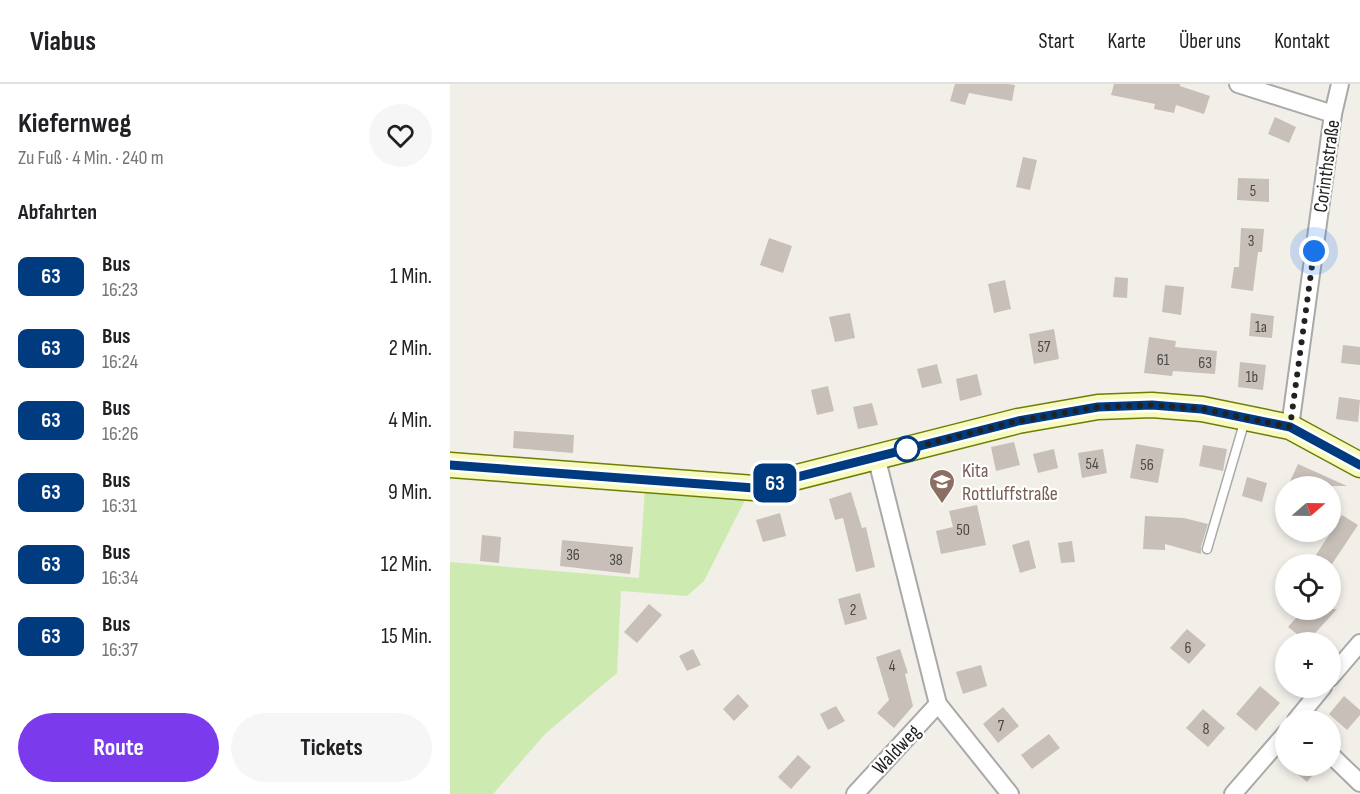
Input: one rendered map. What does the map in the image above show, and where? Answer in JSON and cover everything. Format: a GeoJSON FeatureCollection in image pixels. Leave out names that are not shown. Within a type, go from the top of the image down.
{"type":"FeatureCollection","features":[{"type":"Feature","properties":{"kind":"street"},"geometry":{"type":"LineString","coordinates":[[1238,84],[1333,114]]}},
{"type":"Feature","properties":{"kind":"street","name":"Corinthstraße"},"geometry":{"type":"LineString","coordinates":[[1290,427],[1333,114],[1340,84]]}},
{"type":"Feature","properties":{"kind":"street"},"geometry":{"type":"LineString","coordinates":[[450,465],[754,488],[1018,421],[1098,407],[1152,405],[1202,409],[1290,427],[1360,465]]}},
{"type":"Feature","properties":{"kind":"street"},"geometry":{"type":"LineString","coordinates":[[876,456],[938,704],[1010,794]]}},
{"type":"Feature","properties":{"kind":"street"},"geometry":{"type":"LineString","coordinates":[[1341,665],[1360,643]]}},
{"type":"Feature","properties":{"kind":"street"},"geometry":{"type":"LineString","coordinates":[[1304,710],[1314,698]]}},
{"type":"Feature","properties":{"kind":"street","name":"Waldweg"},"geometry":{"type":"LineString","coordinates":[[855,794],[938,704]]}},
{"type":"Feature","properties":{"kind":"street"},"geometry":{"type":"LineString","coordinates":[[1233,794],[1275,746]]}},
{"type":"Feature","properties":{"kind":"street"},"geometry":{"type":"LineString","coordinates":[[1341,765],[1360,783]]}},
{"type":"Feature","properties":{"kind":"lane"},"geometry":{"type":"LineString","coordinates":[[1207,549],[1245,418]]}},
{"type":"Feature","properties":{"kind":"green space"},"geometry":{"type":"Polygon","coordinates":[[[645,488],[748,494],[704,581],[687,596],[621,591],[617,673],[545,734],[493,794],[450,794],[450,562],[639,578],[645,488]]]}},
{"type":"Feature","properties":{"kind":"building"},"geometry":{"type":"Polygon","coordinates":[[[955,84],[1015,85],[1012,101],[969,93],[965,105],[950,101],[955,84]]]}},
{"type":"Feature","properties":{"kind":"building"},"geometry":{"type":"Polygon","coordinates":[[[1114,84],[1180,84],[1180,86],[1210,96],[1204,114],[1176,105],[1174,113],[1154,109],[1155,104],[1111,95],[1114,84]]]}},
{"type":"Feature","properties":{"kind":"building"},"geometry":{"type":"Polygon","coordinates":[[[1275,117],[1296,127],[1289,143],[1268,134],[1275,117]]]}},
{"type":"Feature","properties":{"kind":"building"},"geometry":{"type":"Polygon","coordinates":[[[1023,157],[1037,160],[1030,190],[1016,187],[1023,157]]]}},
{"type":"Feature","properties":{"kind":"building"},"geometry":{"type":"Polygon","coordinates":[[[1238,178],[1269,179],[1269,202],[1237,200],[1238,178]]]}},
{"type":"Feature","properties":{"kind":"building"},"geometry":{"type":"Polygon","coordinates":[[[1241,228],[1264,229],[1262,252],[1258,252],[1253,291],[1231,288],[1234,267],[1239,267],[1241,228]]]}},
{"type":"Feature","properties":{"kind":"building"},"geometry":{"type":"Polygon","coordinates":[[[769,238],[792,246],[783,273],[760,265],[769,238]]]}},
{"type":"Feature","properties":{"kind":"building"},"geometry":{"type":"Polygon","coordinates":[[[1115,277],[1128,278],[1127,298],[1113,297],[1115,277]]]}},
{"type":"Feature","properties":{"kind":"building"},"geometry":{"type":"Polygon","coordinates":[[[1005,280],[1011,309],[994,313],[988,284],[1005,280]]]}},
{"type":"Feature","properties":{"kind":"building"},"geometry":{"type":"Polygon","coordinates":[[[1165,285],[1184,287],[1181,315],[1162,312],[1165,285]]]}},
{"type":"Feature","properties":{"kind":"building"},"geometry":{"type":"Polygon","coordinates":[[[850,313],[855,338],[835,342],[829,317],[850,313]]]}},
{"type":"Feature","properties":{"kind":"building"},"geometry":{"type":"Polygon","coordinates":[[[1251,313],[1274,316],[1272,338],[1249,336],[1251,313]]]}},
{"type":"Feature","properties":{"kind":"building"},"geometry":{"type":"Polygon","coordinates":[[[1054,329],[1059,359],[1034,364],[1029,334],[1054,329]]]}},
{"type":"Feature","properties":{"kind":"building"},"geometry":{"type":"Polygon","coordinates":[[[1149,337],[1176,341],[1175,347],[1217,351],[1215,374],[1173,371],[1172,376],[1144,373],[1149,337]]]}},
{"type":"Feature","properties":{"kind":"building"},"geometry":{"type":"Polygon","coordinates":[[[1343,345],[1360,347],[1360,365],[1341,363],[1343,345]]]}},
{"type":"Feature","properties":{"kind":"building"},"geometry":{"type":"Polygon","coordinates":[[[1240,362],[1266,365],[1263,390],[1238,387],[1240,362]]]}},
{"type":"Feature","properties":{"kind":"building"},"geometry":{"type":"Polygon","coordinates":[[[937,364],[942,383],[922,388],[917,369],[937,364]]]}},
{"type":"Feature","properties":{"kind":"building"},"geometry":{"type":"Polygon","coordinates":[[[977,374],[982,395],[960,401],[956,379],[977,374]]]}},
{"type":"Feature","properties":{"kind":"building"},"geometry":{"type":"Polygon","coordinates":[[[828,386],[834,411],[817,415],[811,390],[828,386]]]}},
{"type":"Feature","properties":{"kind":"building"},"geometry":{"type":"Polygon","coordinates":[[[1339,397],[1360,400],[1358,422],[1336,419],[1339,397]]]}},
{"type":"Feature","properties":{"kind":"building"},"geometry":{"type":"Polygon","coordinates":[[[872,403],[878,425],[858,429],[853,407],[872,403]]]}},
{"type":"Feature","properties":{"kind":"building"},"geometry":{"type":"Polygon","coordinates":[[[514,431],[574,435],[573,453],[513,448],[514,431]]]}},
{"type":"Feature","properties":{"kind":"building"},"geometry":{"type":"Polygon","coordinates":[[[1014,442],[1020,465],[996,471],[991,447],[1014,442]]]}},
{"type":"Feature","properties":{"kind":"building"},"geometry":{"type":"Polygon","coordinates":[[[1136,444],[1164,449],[1158,483],[1130,478],[1136,444]]]}},
{"type":"Feature","properties":{"kind":"building"},"geometry":{"type":"Polygon","coordinates":[[[1203,445],[1227,449],[1223,471],[1199,466],[1203,445]]]}},
{"type":"Feature","properties":{"kind":"building"},"geometry":{"type":"Polygon","coordinates":[[[1054,449],[1058,468],[1038,473],[1033,454],[1054,449]]]}},
{"type":"Feature","properties":{"kind":"building"},"geometry":{"type":"Polygon","coordinates":[[[1103,449],[1107,473],[1082,478],[1078,453],[1103,449]]]}},
{"type":"Feature","properties":{"kind":"building"},"geometry":{"type":"Polygon","coordinates":[[[1298,464],[1325,476],[1293,476],[1298,464]]]}},
{"type":"Feature","properties":{"kind":"building"},"geometry":{"type":"Polygon","coordinates":[[[1247,477],[1267,483],[1262,502],[1242,496],[1247,477]]]}},
{"type":"Feature","properties":{"kind":"building"},"geometry":{"type":"Polygon","coordinates":[[[851,492],[862,528],[866,527],[875,567],[856,572],[843,518],[835,520],[829,499],[851,492]]]}},
{"type":"Feature","properties":{"kind":"building"},"geometry":{"type":"Polygon","coordinates":[[[977,505],[986,545],[941,554],[936,531],[953,527],[949,511],[977,505]]]}},
{"type":"Feature","properties":{"kind":"building"},"geometry":{"type":"Polygon","coordinates":[[[780,513],[786,536],[763,542],[756,520],[780,513]]]}},
{"type":"Feature","properties":{"kind":"building"},"geometry":{"type":"Polygon","coordinates":[[[1342,515],[1358,525],[1339,554],[1317,554],[1324,542],[1341,542],[1342,515]]]}},
{"type":"Feature","properties":{"kind":"building"},"geometry":{"type":"Polygon","coordinates":[[[1145,516],[1184,518],[1208,524],[1201,554],[1165,544],[1165,550],[1143,549],[1145,516]]]}},
{"type":"Feature","properties":{"kind":"building"},"geometry":{"type":"Polygon","coordinates":[[[482,535],[501,537],[499,563],[480,561],[482,535]]]}},
{"type":"Feature","properties":{"kind":"building"},"geometry":{"type":"Polygon","coordinates":[[[562,540],[633,547],[630,574],[560,566],[562,540]]]}},
{"type":"Feature","properties":{"kind":"building"},"geometry":{"type":"Polygon","coordinates":[[[1029,540],[1036,568],[1020,573],[1012,545],[1029,540]]]}},
{"type":"Feature","properties":{"kind":"building"},"geometry":{"type":"Polygon","coordinates":[[[1072,541],[1075,562],[1061,563],[1058,543],[1072,541]]]}},
{"type":"Feature","properties":{"kind":"building"},"geometry":{"type":"Polygon","coordinates":[[[860,593],[867,619],[845,625],[838,599],[860,593]]]}},
{"type":"Feature","properties":{"kind":"building"},"geometry":{"type":"Polygon","coordinates":[[[649,604],[662,615],[637,643],[624,632],[649,604]]]}},
{"type":"Feature","properties":{"kind":"building"},"geometry":{"type":"Polygon","coordinates":[[[1294,620],[1327,620],[1316,632],[1294,632],[1288,627],[1294,620]]]}},
{"type":"Feature","properties":{"kind":"building"},"geometry":{"type":"Polygon","coordinates":[[[1187,629],[1206,645],[1189,664],[1170,648],[1187,629]]]}},
{"type":"Feature","properties":{"kind":"building"},"geometry":{"type":"Polygon","coordinates":[[[693,649],[701,665],[687,671],[679,656],[693,649]]]}},
{"type":"Feature","properties":{"kind":"building"},"geometry":{"type":"Polygon","coordinates":[[[900,649],[908,673],[905,674],[913,706],[894,728],[877,713],[889,700],[876,657],[900,649]]]}},
{"type":"Feature","properties":{"kind":"building"},"geometry":{"type":"Polygon","coordinates":[[[981,665],[987,686],[963,694],[956,672],[981,665]]]}},
{"type":"Feature","properties":{"kind":"building"},"geometry":{"type":"Polygon","coordinates":[[[1260,686],[1280,703],[1256,731],[1236,714],[1260,686]]]}},
{"type":"Feature","properties":{"kind":"building"},"geometry":{"type":"Polygon","coordinates":[[[738,694],[749,706],[734,721],[723,709],[738,694]]]}},
{"type":"Feature","properties":{"kind":"building"},"geometry":{"type":"Polygon","coordinates":[[[1344,696],[1360,710],[1360,715],[1347,730],[1341,725],[1341,710],[1332,710],[1344,696]]]}},
{"type":"Feature","properties":{"kind":"building"},"geometry":{"type":"Polygon","coordinates":[[[836,706],[845,721],[828,730],[820,714],[836,706]]]}},
{"type":"Feature","properties":{"kind":"building"},"geometry":{"type":"Polygon","coordinates":[[[1003,707],[1019,726],[998,743],[983,724],[1003,707]]]}},
{"type":"Feature","properties":{"kind":"building"},"geometry":{"type":"Polygon","coordinates":[[[1203,709],[1225,728],[1208,747],[1186,728],[1203,709]]]}},
{"type":"Feature","properties":{"kind":"building"},"geometry":{"type":"Polygon","coordinates":[[[1049,734],[1060,748],[1032,769],[1021,755],[1049,734]]]}},
{"type":"Feature","properties":{"kind":"building"},"geometry":{"type":"Polygon","coordinates":[[[798,755],[811,767],[791,789],[778,777],[798,755]]]}},
{"type":"Feature","properties":{"kind":"building"},"geometry":{"type":"Polygon","coordinates":[[[1300,776],[1312,776],[1307,782],[1300,776]]]}},
{"type":"Feature","properties":{"kind":"bus line","name":"63"},"geometry":{"type":"LineString","coordinates":[[450,465],[754,488],[1018,421],[1098,407],[1152,405],[1202,409],[1290,427],[1360,465]]}},
{"type":"Feature","properties":{"kind":"place","name":"Kita Rottluffstraße"},"geometry":{"type":"Point","coordinates":[942,505]}},
{"type":"Feature","properties":{"kind":"route"},"geometry":{"type":"LineString","coordinates":[[907,449],[1018,421],[1098,407],[1152,405],[1202,409],[1290,427],[1314,251]]}}]}
